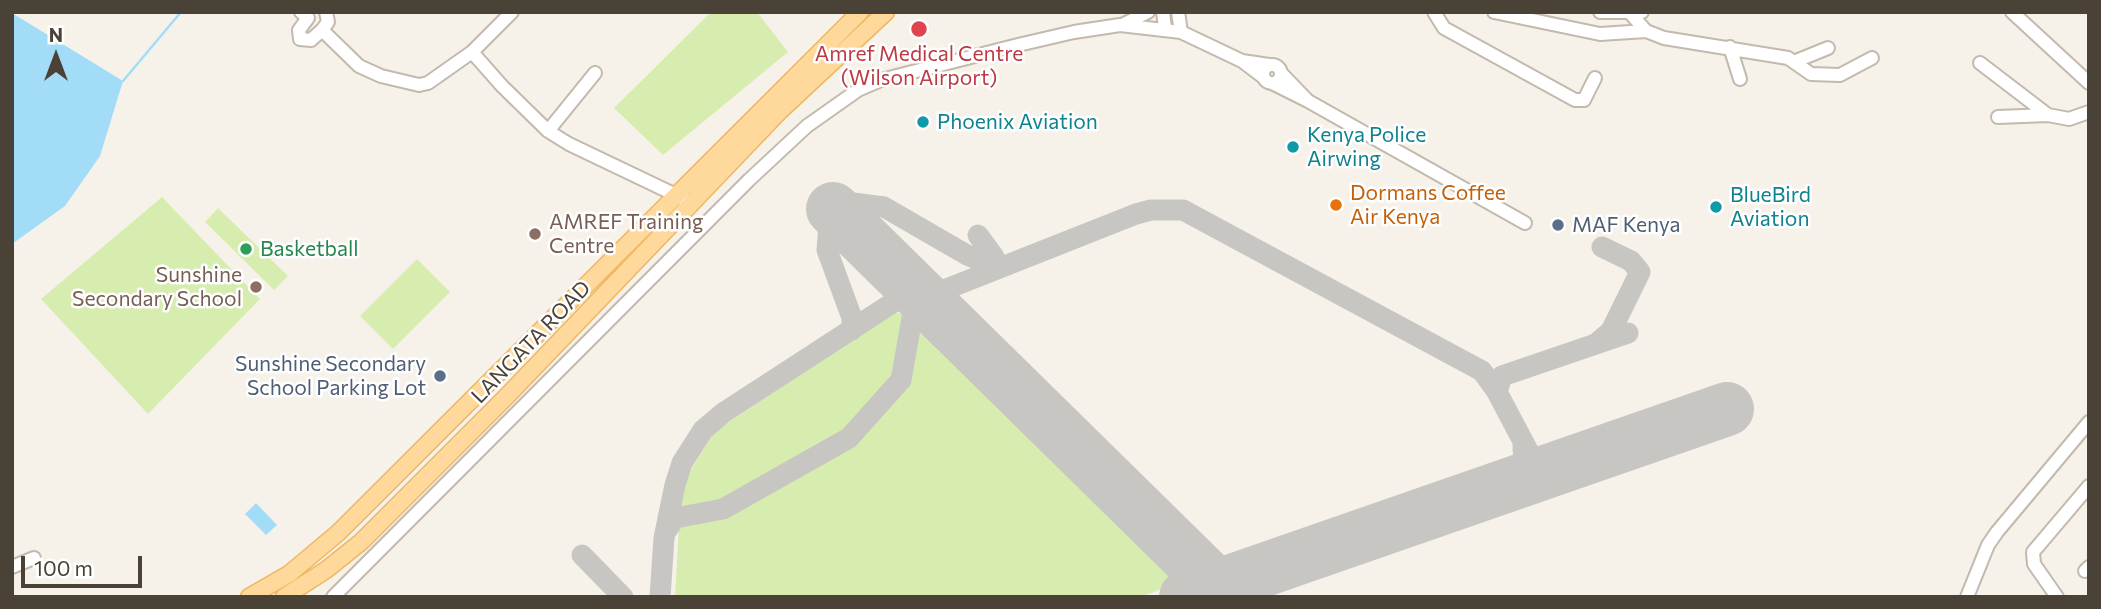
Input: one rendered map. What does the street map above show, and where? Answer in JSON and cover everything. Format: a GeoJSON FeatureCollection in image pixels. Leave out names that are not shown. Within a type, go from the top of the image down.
{"type":"FeatureCollection","features":[{"type":"Feature","properties":{"kind":"main road","name":"LANGATA ROAD"},"geometry":{"type":"LineString","coordinates":[[284,597],[361,542],[507,397],[684,199],[860,12]]}},
{"type":"Feature","properties":{"kind":"main road","name":"LANGATA ROAD"},"geometry":{"type":"LineString","coordinates":[[249,597],[289,574],[338,533],[684,199],[886,12]]}},
{"type":"Feature","properties":{"kind":"street"},"geometry":{"type":"LineString","coordinates":[[308,14],[299,30],[300,39],[311,40],[322,30],[328,22],[326,12]]}},
{"type":"Feature","properties":{"kind":"street"},"geometry":{"type":"LineString","coordinates":[[322,30],[359,66],[381,76],[419,85],[438,79],[472,52],[512,12]]}},
{"type":"Feature","properties":{"kind":"street"},"geometry":{"type":"LineString","coordinates":[[1121,25],[1148,12]]}},
{"type":"Feature","properties":{"kind":"street"},"geometry":{"type":"LineString","coordinates":[[1163,12],[1165,28]]}},
{"type":"Feature","properties":{"kind":"street"},"geometry":{"type":"LineString","coordinates":[[1178,12],[1181,32]]}},
{"type":"Feature","properties":{"kind":"street"},"geometry":{"type":"LineString","coordinates":[[1434,12],[1444,28],[1575,100],[1584,100],[1595,78]]}},
{"type":"Feature","properties":{"kind":"street"},"geometry":{"type":"LineString","coordinates":[[1494,12],[1600,34],[1646,31],[1674,39],[1730,47],[1796,61],[1808,73],[1835,76],[1872,58]]}},
{"type":"Feature","properties":{"kind":"street"},"geometry":{"type":"LineString","coordinates":[[1601,12],[1636,13],[1646,31]]}},
{"type":"Feature","properties":{"kind":"street"},"geometry":{"type":"LineString","coordinates":[[2012,12],[2089,82]]}},
{"type":"Feature","properties":{"kind":"street"},"geometry":{"type":"LineString","coordinates":[[333,597],[620,306],[818,117],[858,90],[881,80],[1074,32],[1121,25],[1165,28],[1181,32],[1242,61],[1268,80],[1525,223]]}},
{"type":"Feature","properties":{"kind":"street"},"geometry":{"type":"LineString","coordinates":[[1730,47],[1740,79]]}},
{"type":"Feature","properties":{"kind":"street"},"geometry":{"type":"LineString","coordinates":[[1796,61],[1828,48]]}},
{"type":"Feature","properties":{"kind":"street"},"geometry":{"type":"LineString","coordinates":[[472,52],[548,131],[569,144],[684,199]]}},
{"type":"Feature","properties":{"kind":"street"},"geometry":{"type":"LineString","coordinates":[[1242,61],[1276,66],[1308,101]]}},
{"type":"Feature","properties":{"kind":"street"},"geometry":{"type":"LineString","coordinates":[[1980,62],[2048,115]]}},
{"type":"Feature","properties":{"kind":"street"},"geometry":{"type":"LineString","coordinates":[[1268,80],[1264,68],[1269,65]]}},
{"type":"Feature","properties":{"kind":"street"},"geometry":{"type":"LineString","coordinates":[[548,131],[595,73]]}},
{"type":"Feature","properties":{"kind":"street"},"geometry":{"type":"LineString","coordinates":[[1268,80],[1278,81],[1281,73]]}},
{"type":"Feature","properties":{"kind":"street"},"geometry":{"type":"LineString","coordinates":[[1998,117],[2048,115],[2069,119],[2089,112]]}},
{"type":"Feature","properties":{"kind":"street"},"geometry":{"type":"LineString","coordinates":[[1967,597],[1988,545],[1997,532],[2089,422]]}},
{"type":"Feature","properties":{"kind":"street"},"geometry":{"type":"LineString","coordinates":[[2057,597],[2034,564],[2033,552],[2089,486]]}},
{"type":"Feature","properties":{"kind":"street"},"geometry":{"type":"LineString","coordinates":[[13,566],[34,558]]}},
{"type":"Feature","properties":{"kind":"green space"},"geometry":{"type":"Polygon","coordinates":[[[711,12],[757,12],[788,52],[663,155],[614,108],[711,12]]]}},
{"type":"Feature","properties":{"kind":"green space"},"geometry":{"type":"Polygon","coordinates":[[[162,197],[260,299],[148,414],[41,299],[162,197]]]}},
{"type":"Feature","properties":{"kind":"green space","name":"Basketball"},"geometry":{"type":"Polygon","coordinates":[[[218,208],[288,276],[274,290],[205,222],[218,208]]]}},
{"type":"Feature","properties":{"kind":"green space"},"geometry":{"type":"Polygon","coordinates":[[[417,259],[450,292],[393,349],[360,316],[417,259]]]}},
{"type":"Feature","properties":{"kind":"green space"},"geometry":{"type":"Polygon","coordinates":[[[894,313],[908,313],[917,317],[1171,571],[1172,585],[1141,597],[675,597],[680,506],[689,473],[714,432],[894,313]]]}},
{"type":"Feature","properties":{"kind":"water"},"geometry":{"type":"Polygon","coordinates":[[[12,13],[123,81],[100,156],[65,206],[12,244],[12,13]]]}},
{"type":"Feature","properties":{"kind":"water"},"geometry":{"type":"Polygon","coordinates":[[[256,503],[277,525],[266,535],[245,514],[256,503]]]}},
{"type":"Feature","properties":{"kind":"waterway"},"geometry":{"type":"LineString","coordinates":[[123,81],[181,12]]}},
{"type":"Feature","properties":{"kind":"taxiway"},"geometry":{"type":"LineString","coordinates":[[853,203],[884,207],[967,255],[989,264],[1006,265]]}},
{"type":"Feature","properties":{"kind":"taxiway"},"geometry":{"type":"LineString","coordinates":[[942,316],[938,300],[944,290],[1136,214],[1151,210],[1183,210],[1482,371],[1497,392],[1534,462],[1540,469],[1550,470]]}},
{"type":"Feature","properties":{"kind":"taxiway"},"geometry":{"type":"LineString","coordinates":[[829,223],[827,250],[852,318],[852,330]]}},
{"type":"Feature","properties":{"kind":"taxiway"},"geometry":{"type":"LineString","coordinates":[[978,235],[994,257],[994,264],[987,272]]}},
{"type":"Feature","properties":{"kind":"taxiway"},"geometry":{"type":"LineString","coordinates":[[1598,342],[1611,331],[1640,272],[1631,261],[1602,247]]}},
{"type":"Feature","properties":{"kind":"taxiway"},"geometry":{"type":"LineString","coordinates":[[660,597],[664,538],[675,485],[682,463],[703,430],[723,413],[900,298],[915,301],[942,316]]}},
{"type":"Feature","properties":{"kind":"taxiway"},"geometry":{"type":"LineString","coordinates":[[665,533],[675,518],[723,509],[849,438],[901,380],[915,301]]}},
{"type":"Feature","properties":{"kind":"taxiway"},"geometry":{"type":"LineString","coordinates":[[1497,392],[1502,376],[1628,333]]}},
{"type":"Feature","properties":{"kind":"taxiway"},"geometry":{"type":"LineString","coordinates":[[1512,483],[1524,466],[1523,446]]}},
{"type":"Feature","properties":{"kind":"taxiway"},"geometry":{"type":"LineString","coordinates":[[582,555],[623,597]]}},
{"type":"Feature","properties":{"kind":"runway"},"geometry":{"type":"LineString","coordinates":[[833,209],[1228,597]]}},
{"type":"Feature","properties":{"kind":"runway"},"geometry":{"type":"LineString","coordinates":[[1186,597],[1727,409]]}},
{"type":"Feature","properties":{"kind":"place","name":"Amref Medical Centre (Wilson Airport)"},"geometry":{"type":"Point","coordinates":[919,29]}},
{"type":"Feature","properties":{"kind":"place","name":"Phoenix Aviation"},"geometry":{"type":"Point","coordinates":[923,122]}},
{"type":"Feature","properties":{"kind":"place","name":"Kenya Police Airwing"},"geometry":{"type":"Point","coordinates":[1293,147]}},
{"type":"Feature","properties":{"kind":"place","name":"Dormans Coffee Air Kenya"},"geometry":{"type":"Point","coordinates":[1336,205]}},
{"type":"Feature","properties":{"kind":"place","name":"BlueBird Aviation"},"geometry":{"type":"Point","coordinates":[1716,207]}},
{"type":"Feature","properties":{"kind":"place","name":"MAF Kenya"},"geometry":{"type":"Point","coordinates":[1558,225]}},
{"type":"Feature","properties":{"kind":"place","name":"AMREF Training Centre"},"geometry":{"type":"Point","coordinates":[535,234]}},
{"type":"Feature","properties":{"kind":"place","name":"Basketball"},"geometry":{"type":"Point","coordinates":[246,249]}},
{"type":"Feature","properties":{"kind":"place","name":"Sunshine Secondary School"},"geometry":{"type":"Point","coordinates":[256,287]}},
{"type":"Feature","properties":{"kind":"place","name":"Sunshine Secondary School Parking Lot"},"geometry":{"type":"Point","coordinates":[440,376]}}]}
